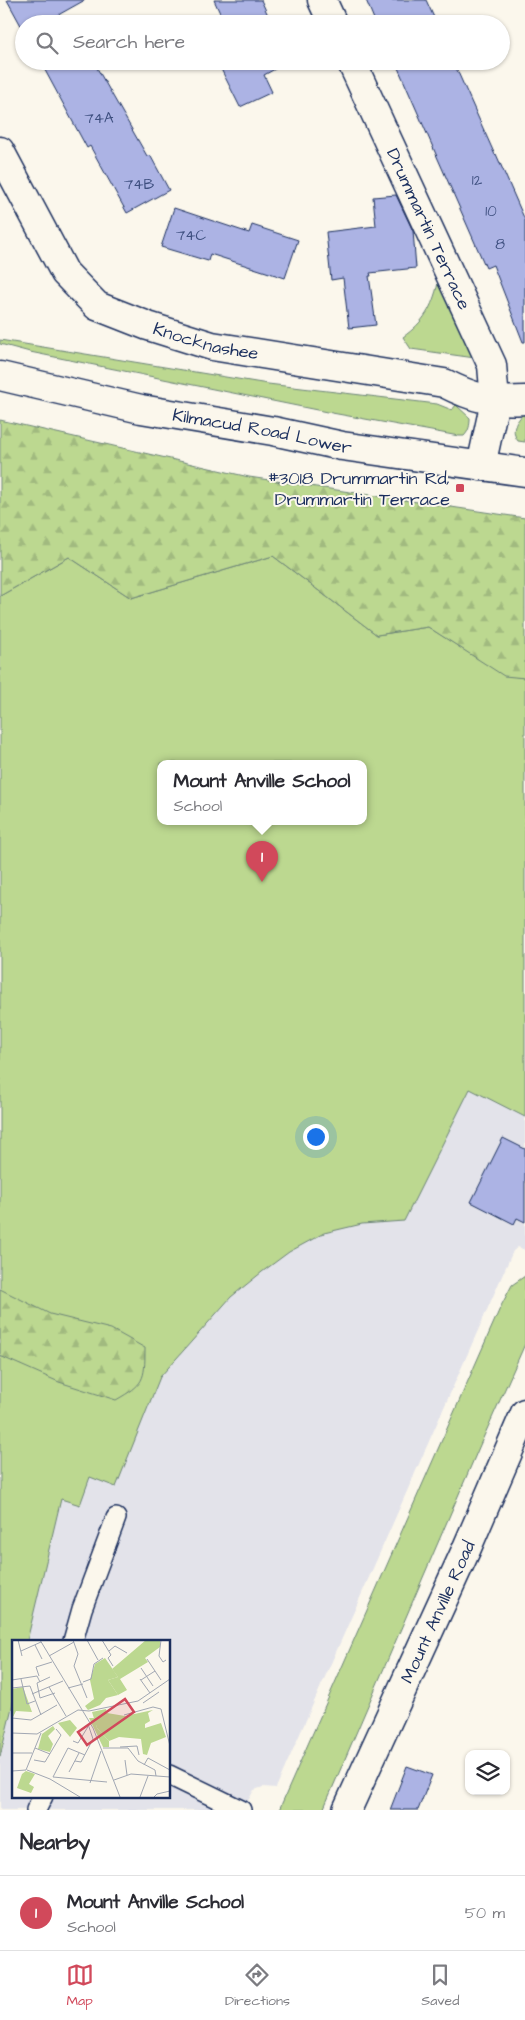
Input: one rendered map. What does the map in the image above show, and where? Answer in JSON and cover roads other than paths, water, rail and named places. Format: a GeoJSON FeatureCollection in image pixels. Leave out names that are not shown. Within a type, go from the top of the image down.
{"type":"FeatureCollection","features":[{"type":"Feature","properties":{"kind":"street"},"geometry":{"type":"LineString","coordinates":[[322,0],[329,15]]}},
{"type":"Feature","properties":{"kind":"street","name":"Drummartin Terrace"},"geometry":{"type":"LineString","coordinates":[[355,70],[492,365],[496,401]]}},
{"type":"Feature","properties":{"kind":"street","name":"Knocknashee"},"geometry":{"type":"LineString","coordinates":[[0,151],[65,273],[97,306],[148,326],[212,346],[444,383],[468,396],[496,401],[525,400]]}},
{"type":"Feature","properties":{"kind":"street","name":"Kilmacud Road Lower"},"geometry":{"type":"LineString","coordinates":[[0,376],[141,409],[342,446],[525,472]]}},
{"type":"Feature","properties":{"kind":"street"},"geometry":{"type":"LineString","coordinates":[[481,466],[496,401]]}},
{"type":"Feature","properties":{"kind":"street","name":"Mount Anville Road"},"geometry":{"type":"LineString","coordinates":[[347,1810],[466,1550],[525,1413]]}},
{"type":"Feature","properties":{"kind":"lane"},"geometry":{"type":"LineString","coordinates":[[73,1640],[82,1609],[116,1518]]}},
{"type":"Feature","properties":{"kind":"lane"},"geometry":{"type":"LineString","coordinates":[[170,1774],[242,1810]]}},
{"type":"Feature","properties":{"kind":"lane"},"geometry":{"type":"LineString","coordinates":[[36,1810],[42,1798]]}},
{"type":"Feature","properties":{"kind":"place","name":"#3018 Drummartin Rd, Drummartin Terrace"},"geometry":{"type":"Point","coordinates":[460,488]}},
{"type":"Feature","properties":{"kind":"place","name":"Mount Anville School"},"geometry":{"type":"Point","coordinates":[262,882]}}]}
